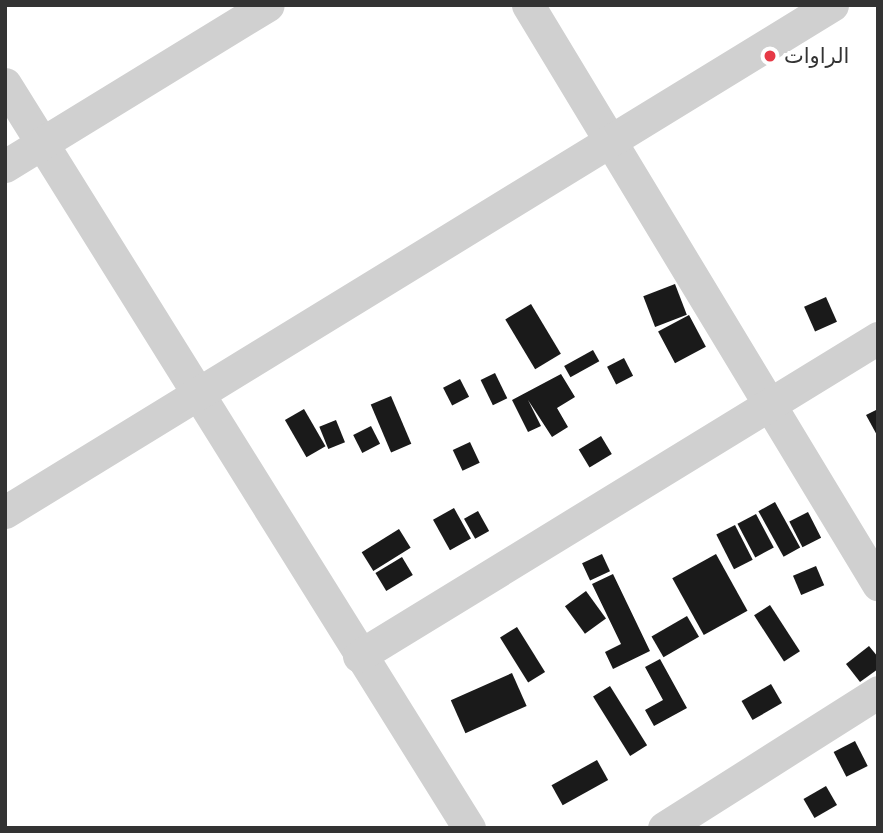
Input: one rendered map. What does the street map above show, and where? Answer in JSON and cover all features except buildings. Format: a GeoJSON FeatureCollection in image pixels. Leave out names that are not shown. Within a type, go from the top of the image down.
{"type":"FeatureCollection","features":[{"type":"Feature","properties":{"kind":"street"},"geometry":{"type":"LineString","coordinates":[[5,166],[268,5]]}},
{"type":"Feature","properties":{"kind":"street"},"geometry":{"type":"LineString","coordinates":[[528,5],[766,405],[878,584]]}},
{"type":"Feature","properties":{"kind":"street"},"geometry":{"type":"LineString","coordinates":[[5,512],[832,5]]}},
{"type":"Feature","properties":{"kind":"street"},"geometry":{"type":"LineString","coordinates":[[5,84],[359,656],[469,828]]}},
{"type":"Feature","properties":{"kind":"street"},"geometry":{"type":"LineString","coordinates":[[359,656],[878,338]]}},
{"type":"Feature","properties":{"kind":"street"},"geometry":{"type":"LineString","coordinates":[[664,828],[878,692]]}},
{"type":"Feature","properties":{"kind":"place","name":"الراوات"},"geometry":{"type":"Point","coordinates":[770,56]}}]}
